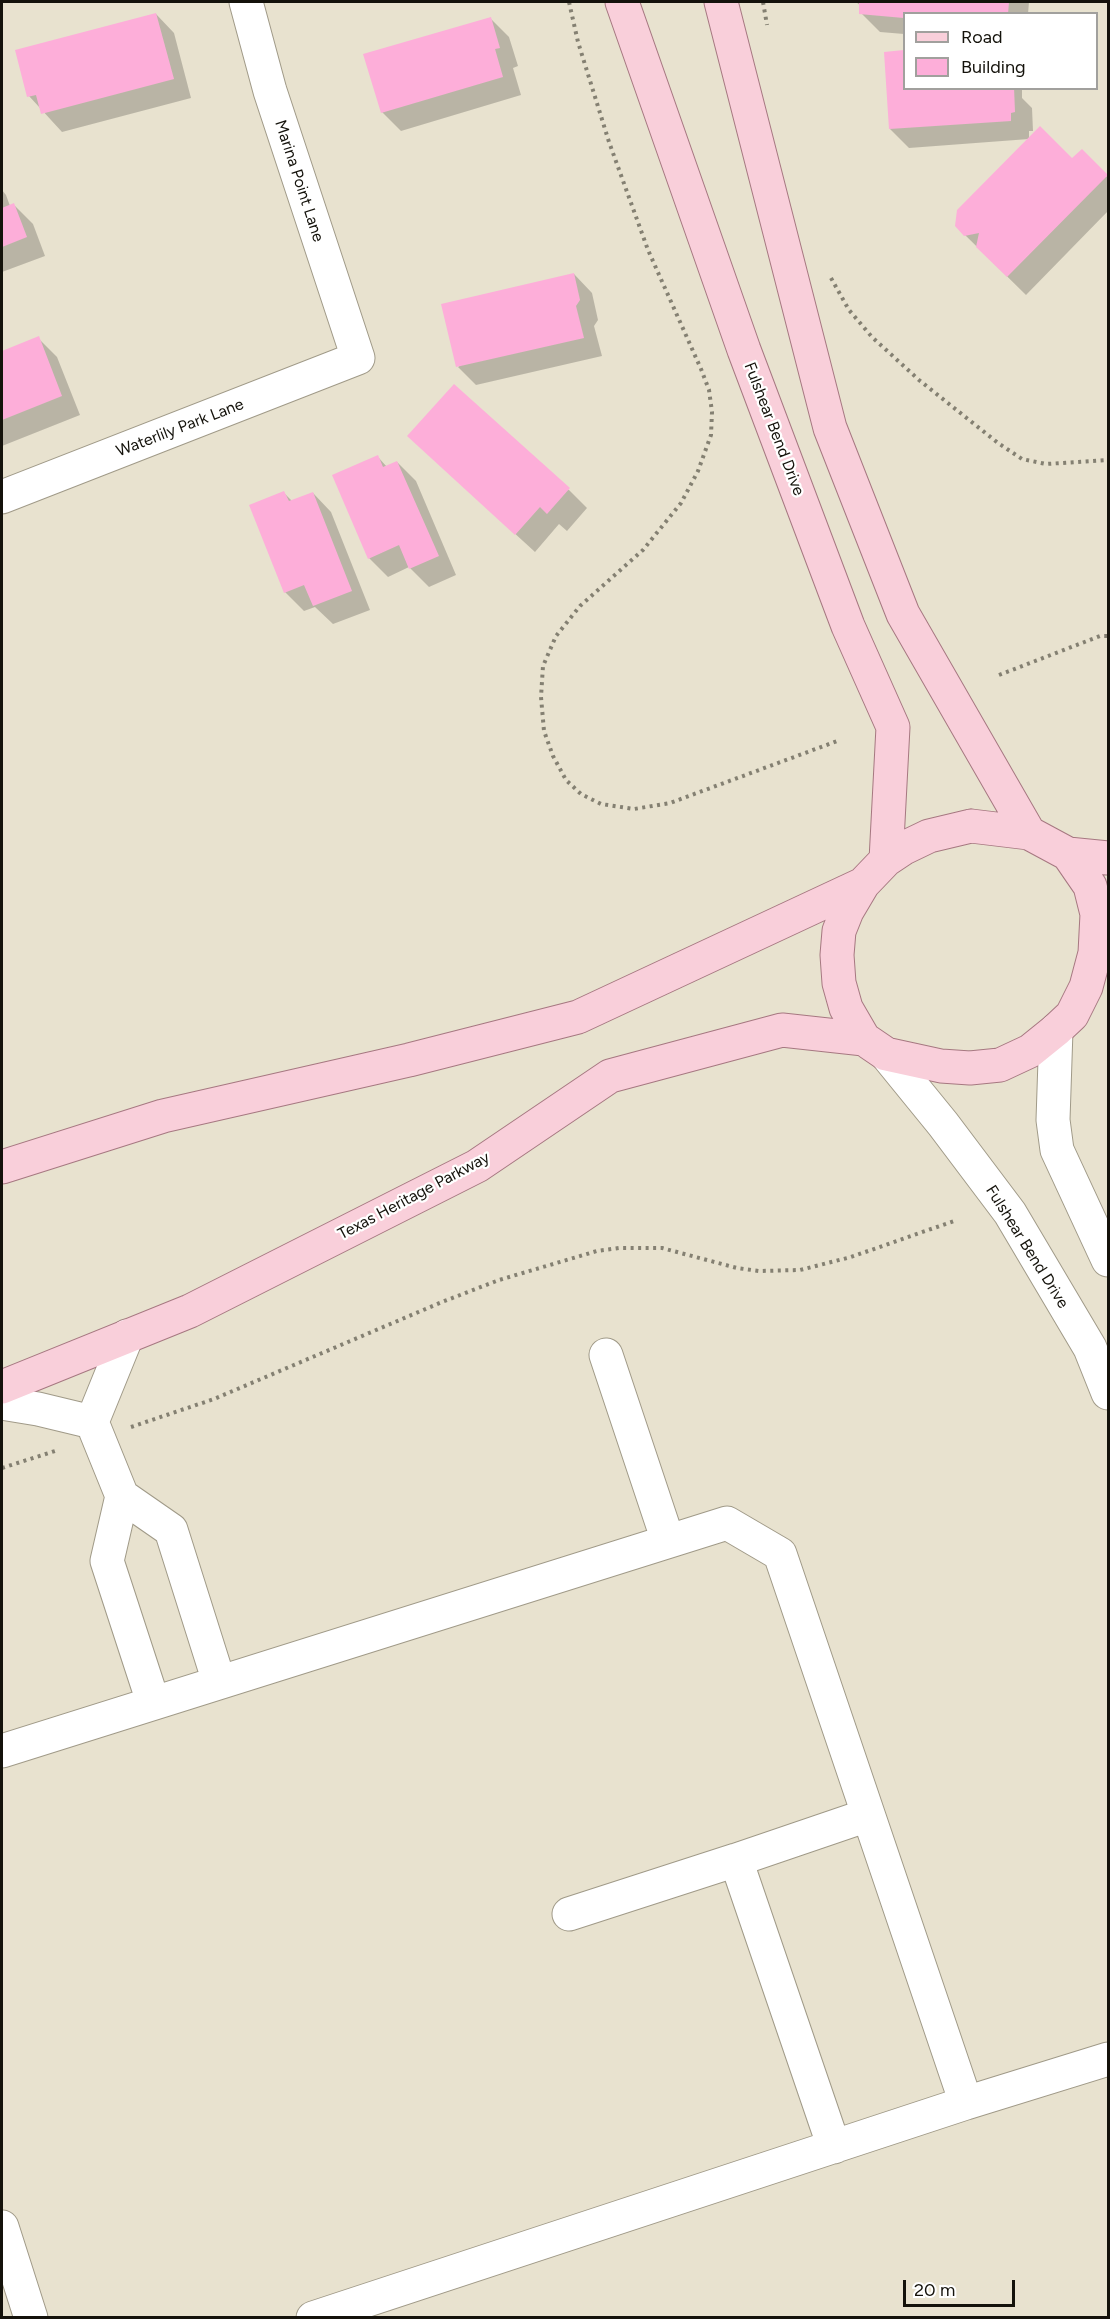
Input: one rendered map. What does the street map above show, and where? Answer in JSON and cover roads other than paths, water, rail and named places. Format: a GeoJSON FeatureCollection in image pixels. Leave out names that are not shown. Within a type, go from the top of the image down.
{"type":"FeatureCollection","features":[{"type":"Feature","properties":{"kind":"main road","name":"Fulshear Bend Drive"},"geometry":{"type":"LineString","coordinates":[[622,2],[744,350],[848,626],[892,727],[886,860]]}},
{"type":"Feature","properties":{"kind":"main road"},"geometry":{"type":"LineString","coordinates":[[721,2],[830,428],[903,614],[1029,833]]}},
{"type":"Feature","properties":{"kind":"main road"},"geometry":{"type":"LineString","coordinates":[[875,1047],[846,1008],[839,983],[837,955],[839,931],[847,911],[863,884],[886,860],[929,836],[971,826],[1029,833],[1068,854],[1108,858]]}},
{"type":"Feature","properties":{"kind":"main road"},"geometry":{"type":"LineString","coordinates":[[1064,1023],[1086,987],[1095,953],[1097,914],[1090,885],[1068,854]]}},
{"type":"Feature","properties":{"kind":"main road"},"geometry":{"type":"LineString","coordinates":[[2,1167],[163,1116],[409,1060],[578,1017],[863,884]]}},
{"type":"Feature","properties":{"kind":"main road"},"geometry":{"type":"LineString","coordinates":[[1064,1023],[1108,992]]}},
{"type":"Feature","properties":{"kind":"main road","name":"Texas Heritage Parkway"},"geometry":{"type":"LineString","coordinates":[[2,1387],[190,1311],[477,1166],[610,1076],[782,1030],[875,1047],[941,1066],[970,1068],[1000,1065],[1030,1051],[1064,1023]]}},
{"type":"Feature","properties":{"kind":"street","name":"Marina Point Lane"},"geometry":{"type":"LineString","coordinates":[[246,2],[270,91],[358,358]]}},
{"type":"Feature","properties":{"kind":"street","name":"Waterlily Park Lane"},"geometry":{"type":"LineString","coordinates":[[2,497],[358,358]]}},
{"type":"Feature","properties":{"kind":"street"},"geometry":{"type":"LineString","coordinates":[[1064,1023],[1053,1120],[1057,1150],[1108,1260]]}},
{"type":"Feature","properties":{"kind":"street","name":"Fulshear Bend Drive"},"geometry":{"type":"LineString","coordinates":[[875,1047],[943,1124],[1010,1213],[1090,1348],[1108,1393]]}},
{"type":"Feature","properties":{"kind":"street"},"geometry":{"type":"LineString","coordinates":[[128,1336],[95,1430],[122,1496],[171,1530],[219,1682]]}},
{"type":"Feature","properties":{"kind":"street"},"geometry":{"type":"LineString","coordinates":[[606,1354],[668,1541]]}},
{"type":"Feature","properties":{"kind":"street"},"geometry":{"type":"LineString","coordinates":[[2,1403],[39,1408],[95,1430]]}},
{"type":"Feature","properties":{"kind":"street"},"geometry":{"type":"LineString","coordinates":[[122,1496],[107,1561],[153,1702]]}},
{"type":"Feature","properties":{"kind":"street"},"geometry":{"type":"LineString","coordinates":[[2,1751],[727,1523],[780,1554],[966,2103]]}},
{"type":"Feature","properties":{"kind":"street"},"geometry":{"type":"LineString","coordinates":[[569,1914],[868,1815]]}},
{"type":"Feature","properties":{"kind":"street"},"geometry":{"type":"LineString","coordinates":[[736,1860],[834,2147]]}},
{"type":"Feature","properties":{"kind":"street"},"geometry":{"type":"LineString","coordinates":[[313,2318],[1108,2058]]}},
{"type":"Feature","properties":{"kind":"street"},"geometry":{"type":"LineString","coordinates":[[2,2227],[31,2318]]}}]}
